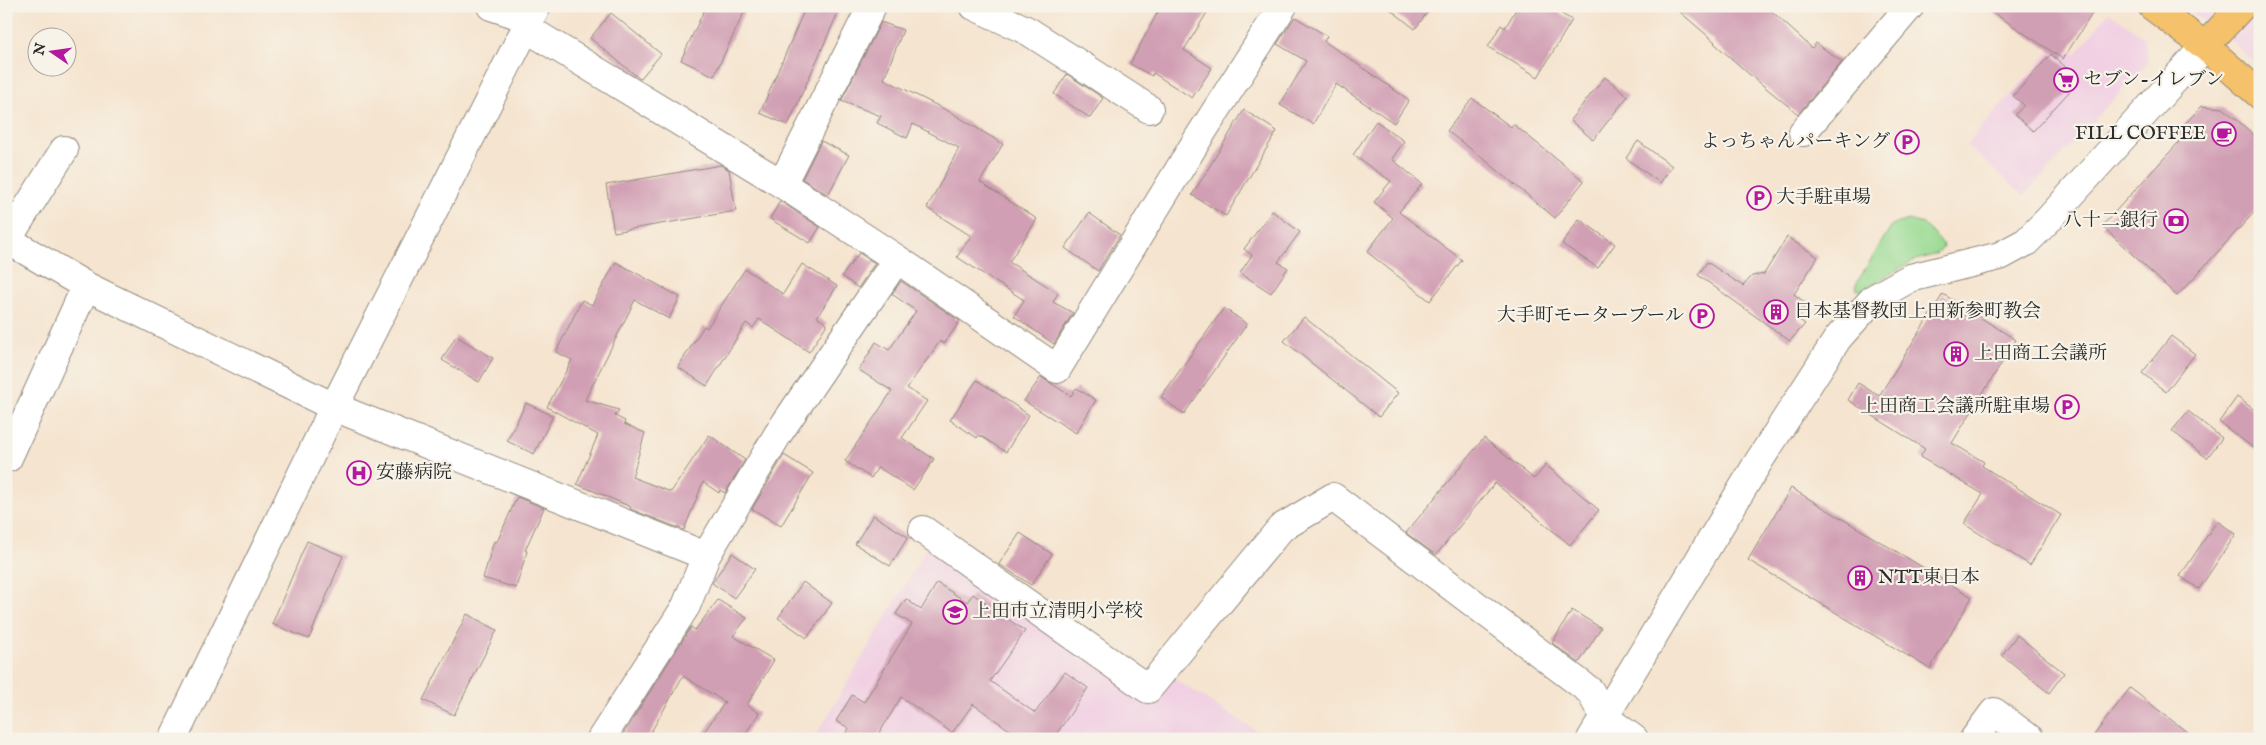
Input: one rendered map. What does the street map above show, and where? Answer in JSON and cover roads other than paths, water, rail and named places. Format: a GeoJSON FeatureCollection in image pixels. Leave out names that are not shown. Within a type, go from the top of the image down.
{"type":"FeatureCollection","features":[{"type":"Feature","properties":{"kind":"main road"},"geometry":{"type":"LineString","coordinates":[[2152,6],[2205,46],[2260,95]]}},
{"type":"Feature","properties":{"kind":"main road"},"geometry":{"type":"LineString","coordinates":[[2205,46],[2242,6]]}},
{"type":"Feature","properties":{"kind":"street"},"geometry":{"type":"LineString","coordinates":[[491,6],[531,18],[897,259],[1057,369],[1199,137],[1284,6]]}},
{"type":"Feature","properties":{"kind":"street"},"geometry":{"type":"LineString","coordinates":[[782,184],[872,6]]}},
{"type":"Feature","properties":{"kind":"street"},"geometry":{"type":"LineString","coordinates":[[974,6],[1028,31],[1149,109]]}},
{"type":"Feature","properties":{"kind":"street"},"geometry":{"type":"LineString","coordinates":[[1803,132],[1910,6]]}},
{"type":"Feature","properties":{"kind":"street"},"geometry":{"type":"LineString","coordinates":[[173,739],[334,408],[531,18]]}},
{"type":"Feature","properties":{"kind":"street"},"geometry":{"type":"LineString","coordinates":[[1597,728],[1754,470],[1838,338],[1873,300],[1910,278],[2000,256],[2026,242],[2062,206],[2205,46]]}},
{"type":"Feature","properties":{"kind":"street"},"geometry":{"type":"LineString","coordinates":[[64,150],[7,239],[86,286],[334,408],[706,556]]}},
{"type":"Feature","properties":{"kind":"street"},"geometry":{"type":"LineString","coordinates":[[601,739],[686,606],[706,556],[778,434],[897,259]]}},
{"type":"Feature","properties":{"kind":"street"},"geometry":{"type":"LineString","coordinates":[[8,458],[86,286]]}},
{"type":"Feature","properties":{"kind":"street"},"geometry":{"type":"LineString","coordinates":[[923,530],[1148,690],[1281,528],[1333,497],[1590,691],[1597,728]]}},
{"type":"Feature","properties":{"kind":"street"},"geometry":{"type":"LineString","coordinates":[[1974,739],[1994,712],[2030,739]]}},
{"type":"Feature","properties":{"kind":"street"},"geometry":{"type":"LineString","coordinates":[[1597,728],[1634,739]]}},
{"type":"Feature","properties":{"kind":"place","name":"セブン-イレブン"},"geometry":{"type":"Point","coordinates":[2066,80]}},
{"type":"Feature","properties":{"kind":"place","name":"FILL COFFEE"},"geometry":{"type":"Point","coordinates":[2224,134]}},
{"type":"Feature","properties":{"kind":"place","name":"よっちゃんパーキング"},"geometry":{"type":"Point","coordinates":[1907,142]}},
{"type":"Feature","properties":{"kind":"place","name":"大手駐車場"},"geometry":{"type":"Point","coordinates":[1759,198]}},
{"type":"Feature","properties":{"kind":"place","name":"八十二銀行"},"geometry":{"type":"Point","coordinates":[2176,221]}},
{"type":"Feature","properties":{"kind":"place","name":"日本基督教団上田新参町教会"},"geometry":{"type":"Point","coordinates":[1776,312]}},
{"type":"Feature","properties":{"kind":"place","name":"大手町モータープール"},"geometry":{"type":"Point","coordinates":[1702,316]}},
{"type":"Feature","properties":{"kind":"place","name":"上田商工会議所"},"geometry":{"type":"Point","coordinates":[1956,354]}},
{"type":"Feature","properties":{"kind":"place","name":"上田商工会議所駐車場"},"geometry":{"type":"Point","coordinates":[2067,407]}},
{"type":"Feature","properties":{"kind":"place","name":"安藤病院"},"geometry":{"type":"Point","coordinates":[359,473]}},
{"type":"Feature","properties":{"kind":"place","name":"NTT東日本"},"geometry":{"type":"Point","coordinates":[1860,578]}},
{"type":"Feature","properties":{"kind":"place","name":"上田市立清明小学校"},"geometry":{"type":"Point","coordinates":[955,612]}}]}
